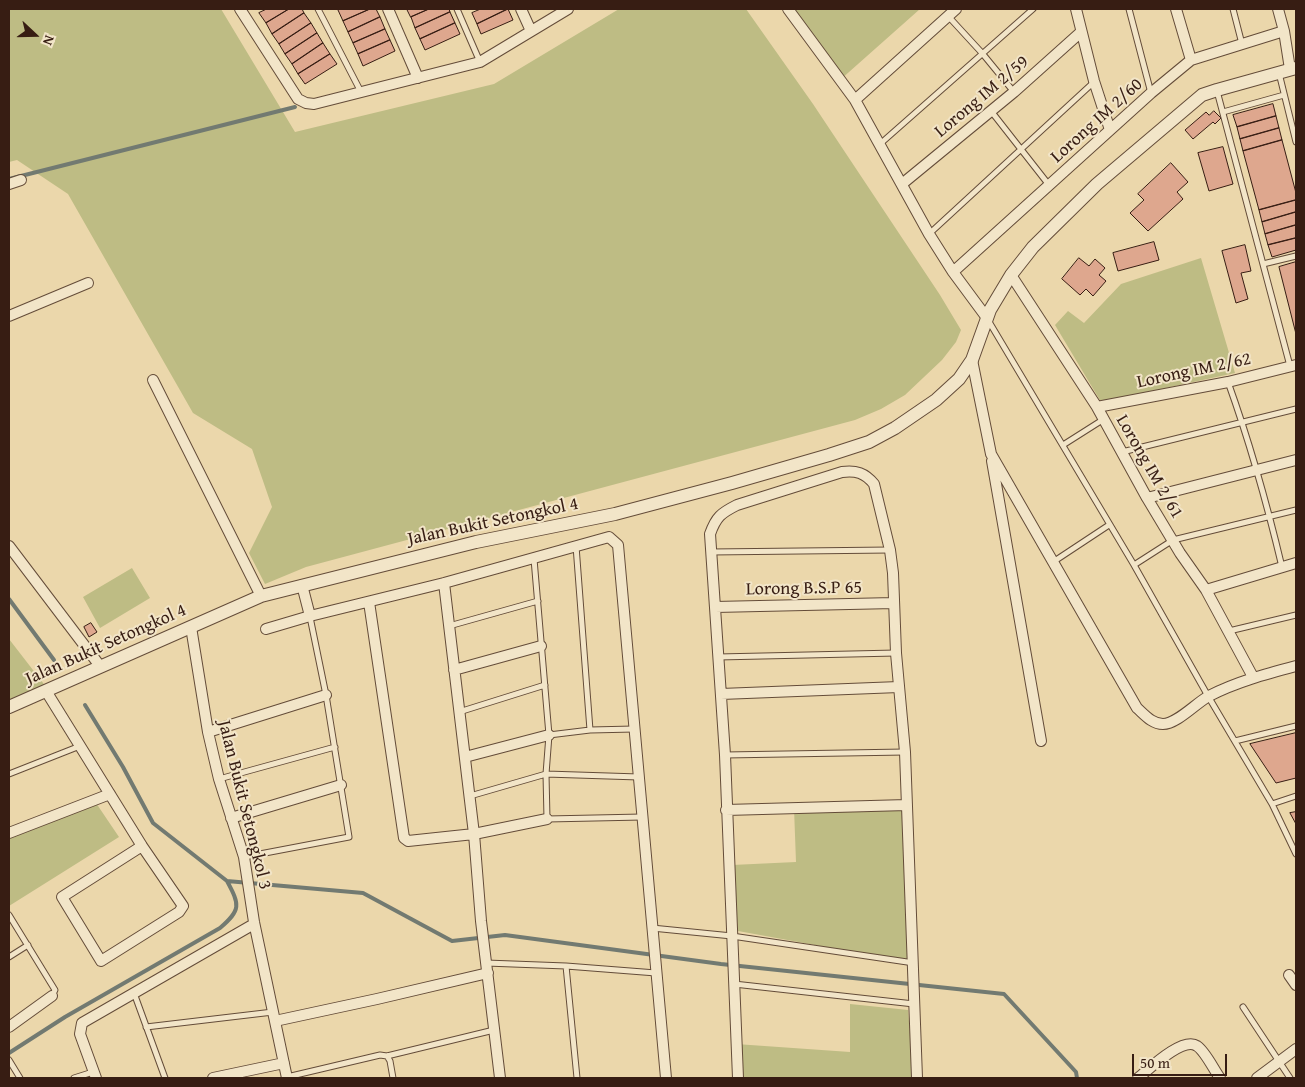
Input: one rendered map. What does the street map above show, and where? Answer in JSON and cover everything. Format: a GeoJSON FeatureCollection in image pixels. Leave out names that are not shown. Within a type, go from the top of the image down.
{"type":"FeatureCollection","features":[{"type":"Feature","properties":{"kind":"street"},"geometry":{"type":"LineString","coordinates":[[240,9],[298,99],[314,104],[480,62],[568,9]]}},
{"type":"Feature","properties":{"kind":"street"},"geometry":{"type":"LineString","coordinates":[[388,9],[418,78]]}},
{"type":"Feature","properties":{"kind":"street"},"geometry":{"type":"LineString","coordinates":[[521,9],[531,31]]}},
{"type":"Feature","properties":{"kind":"street"},"geometry":{"type":"LineString","coordinates":[[788,9],[855,100],[929,234],[953,272],[987,318]]}},
{"type":"Feature","properties":{"kind":"street"},"geometry":{"type":"LineString","coordinates":[[1076,9],[1094,81],[1110,130]]}},
{"type":"Feature","properties":{"kind":"street"},"geometry":{"type":"LineString","coordinates":[[1176,9],[1191,60]]}},
{"type":"Feature","properties":{"kind":"street"},"geometry":{"type":"LineString","coordinates":[[1278,9],[1284,31],[1288,70]]}},
{"type":"Feature","properties":{"kind":"street"},"geometry":{"type":"LineString","coordinates":[[855,100],[952,12]]}},
{"type":"Feature","properties":{"kind":"street","name":"Lorong IM 2/60"},"geometry":{"type":"LineString","coordinates":[[953,272],[1151,93],[1191,60],[1284,31]]}},
{"type":"Feature","properties":{"kind":"street","name":"Lorong IM 2/59"},"geometry":{"type":"LineString","coordinates":[[902,184],[1014,92],[1081,32]]}},
{"type":"Feature","properties":{"kind":"street","name":"Jalan Bukit Setongkol 4"},"geometry":{"type":"LineString","coordinates":[[9,707],[261,596],[476,542],[615,514],[732,483],[868,442],[896,428],[936,400],[959,379],[972,360],[987,318],[1011,275],[1033,247],[1098,184],[1202,96],[1288,70]]}},
{"type":"Feature","properties":{"kind":"street"},"geometry":{"type":"LineString","coordinates":[[9,184],[21,180]]}},
{"type":"Feature","properties":{"kind":"street","name":"Lorong IM 2/61"},"geometry":{"type":"LineString","coordinates":[[1011,275],[1097,407],[1147,498],[1206,590],[1254,677]]}},
{"type":"Feature","properties":{"kind":"street"},"geometry":{"type":"LineString","coordinates":[[9,316],[88,283]]}},
{"type":"Feature","properties":{"kind":"street"},"geometry":{"type":"LineString","coordinates":[[972,360],[991,454],[1041,741]]}},
{"type":"Feature","properties":{"kind":"street","name":"Lorong IM 2/62"},"geometry":{"type":"LineString","coordinates":[[1097,407],[1228,382],[1293,366]]}},
{"type":"Feature","properties":{"kind":"street"},"geometry":{"type":"LineString","coordinates":[[153,380],[261,596]]}},
{"type":"Feature","properties":{"kind":"street"},"geometry":{"type":"LineString","coordinates":[[991,454],[1137,708],[1152,721],[1162,724],[1171,722],[1208,696],[1254,677],[1296,666]]}},
{"type":"Feature","properties":{"kind":"street"},"geometry":{"type":"LineString","coordinates":[[1147,498],[1296,460]]}},
{"type":"Feature","properties":{"kind":"street"},"geometry":{"type":"LineString","coordinates":[[738,1078],[732,969],[725,756],[710,534],[715,520],[724,512],[737,505],[842,472],[852,471],[868,476],[874,484],[890,550],[893,573],[896,653],[905,752],[917,1078]]}},
{"type":"Feature","properties":{"kind":"street"},"geometry":{"type":"LineString","coordinates":[[266,629],[534,559],[609,537],[614,540],[618,545],[666,1078]]}},
{"type":"Feature","properties":{"kind":"street"},"geometry":{"type":"LineString","coordinates":[[9,546],[100,666]]}},
{"type":"Feature","properties":{"kind":"street"},"geometry":{"type":"LineString","coordinates":[[1206,590],[1296,563]]}},
{"type":"Feature","properties":{"kind":"street"},"geometry":{"type":"LineString","coordinates":[[444,583],[474,834],[481,921],[500,1078]]}},
{"type":"Feature","properties":{"kind":"street"},"geometry":{"type":"LineString","coordinates":[[302,585],[310,616]]}},
{"type":"Feature","properties":{"kind":"street"},"geometry":{"type":"LineString","coordinates":[[368,602],[404,838],[408,841],[474,834],[547,819]]}},
{"type":"Feature","properties":{"kind":"street","name":"Lorong B.S.P 65"},"geometry":{"type":"LineString","coordinates":[[715,607],[894,603]]}},
{"type":"Feature","properties":{"kind":"street","name":"Jalan Bukit Setongkol 3"},"geometry":{"type":"LineString","coordinates":[[191,627],[208,732],[218,779],[244,858],[254,923],[287,1078]]}},
{"type":"Feature","properties":{"kind":"street"},"geometry":{"type":"LineString","coordinates":[[454,670],[541,646]]}},
{"type":"Feature","properties":{"kind":"street"},"geometry":{"type":"LineString","coordinates":[[721,694],[899,687]]}},
{"type":"Feature","properties":{"kind":"street"},"geometry":{"type":"LineString","coordinates":[[46,691],[142,846],[183,906],[182,910],[101,960],[62,897],[142,846]]}},
{"type":"Feature","properties":{"kind":"street"},"geometry":{"type":"LineString","coordinates":[[208,732],[326,695]]}},
{"type":"Feature","properties":{"kind":"street"},"geometry":{"type":"LineString","coordinates":[[465,757],[549,735]]}},
{"type":"Feature","properties":{"kind":"street"},"geometry":{"type":"LineString","coordinates":[[231,818],[341,785]]}},
{"type":"Feature","properties":{"kind":"street"},"geometry":{"type":"LineString","coordinates":[[9,833],[110,794]]}},
{"type":"Feature","properties":{"kind":"street"},"geometry":{"type":"LineString","coordinates":[[726,810],[907,805]]}},
{"type":"Feature","properties":{"kind":"street"},"geometry":{"type":"LineString","coordinates":[[95,1075],[80,1034],[82,1023],[254,923]]}},
{"type":"Feature","properties":{"kind":"street"},"geometry":{"type":"LineString","coordinates":[[274,1016],[377,999],[487,966]]}},
{"type":"Feature","properties":{"kind":"street"},"geometry":{"type":"LineString","coordinates":[[1289,976],[1296,986]]}},
{"type":"Feature","properties":{"kind":"street"},"geometry":{"type":"LineString","coordinates":[[9,1027],[52,996]]}},
{"type":"Feature","properties":{"kind":"street"},"geometry":{"type":"LineString","coordinates":[[1138,1078],[1180,1045],[1191,1043],[1198,1046],[1220,1078]]}},
{"type":"Feature","properties":{"kind":"street"},"geometry":{"type":"LineString","coordinates":[[1257,1078],[1296,1048]]}},
{"type":"Feature","properties":{"kind":"street"},"geometry":{"type":"LineString","coordinates":[[213,1078],[284,1063]]}},
{"type":"Feature","properties":{"kind":"lane"},"geometry":{"type":"LineString","coordinates":[[318,9],[361,92]]}},
{"type":"Feature","properties":{"kind":"lane"},"geometry":{"type":"LineString","coordinates":[[456,9],[480,62]]}},
{"type":"Feature","properties":{"kind":"lane"},"geometry":{"type":"LineString","coordinates":[[880,145],[1033,9]]}},
{"type":"Feature","properties":{"kind":"lane"},"geometry":{"type":"LineString","coordinates":[[1129,9],[1151,93]]}},
{"type":"Feature","properties":{"kind":"lane"},"geometry":{"type":"LineString","coordinates":[[1233,9],[1242,44]]}},
{"type":"Feature","properties":{"kind":"lane"},"geometry":{"type":"LineString","coordinates":[[952,12],[1014,92]]}},
{"type":"Feature","properties":{"kind":"lane"},"geometry":{"type":"LineString","coordinates":[[1288,70],[1284,95],[1296,142]]}},
{"type":"Feature","properties":{"kind":"lane"},"geometry":{"type":"LineString","coordinates":[[929,234],[1094,81]]}},
{"type":"Feature","properties":{"kind":"lane"},"geometry":{"type":"LineString","coordinates":[[1217,90],[1263,264],[1293,366]]}},
{"type":"Feature","properties":{"kind":"lane"},"geometry":{"type":"LineString","coordinates":[[1223,112],[1284,95]]}},
{"type":"Feature","properties":{"kind":"lane"},"geometry":{"type":"LineString","coordinates":[[991,111],[1049,186]]}},
{"type":"Feature","properties":{"kind":"lane"},"geometry":{"type":"LineString","coordinates":[[1263,264],[1296,256]]}},
{"type":"Feature","properties":{"kind":"lane"},"geometry":{"type":"LineString","coordinates":[[987,318],[1134,565],[1272,804],[1296,854]]}},
{"type":"Feature","properties":{"kind":"lane"},"geometry":{"type":"LineString","coordinates":[[1228,382],[1257,469],[1282,567]]}},
{"type":"Feature","properties":{"kind":"lane"},"geometry":{"type":"LineString","coordinates":[[1122,452],[1296,409]]}},
{"type":"Feature","properties":{"kind":"lane"},"geometry":{"type":"LineString","coordinates":[[1063,445],[1104,420]]}},
{"type":"Feature","properties":{"kind":"lane"},"geometry":{"type":"LineString","coordinates":[[1134,565],[1173,540],[1296,510]]}},
{"type":"Feature","properties":{"kind":"lane"},"geometry":{"type":"LineString","coordinates":[[1053,563],[1109,525]]}},
{"type":"Feature","properties":{"kind":"lane"},"geometry":{"type":"LineString","coordinates":[[576,546],[590,730]]}},
{"type":"Feature","properties":{"kind":"lane"},"geometry":{"type":"LineString","coordinates":[[711,552],[890,550]]}},
{"type":"Feature","properties":{"kind":"lane"},"geometry":{"type":"LineString","coordinates":[[534,559],[549,735],[546,774],[547,819],[642,817]]}},
{"type":"Feature","properties":{"kind":"lane"},"geometry":{"type":"LineString","coordinates":[[449,626],[538,601]]}},
{"type":"Feature","properties":{"kind":"lane"},"geometry":{"type":"LineString","coordinates":[[1228,632],[1296,615]]}},
{"type":"Feature","properties":{"kind":"lane"},"geometry":{"type":"LineString","coordinates":[[244,858],[349,837],[326,695],[310,616]]}},
{"type":"Feature","properties":{"kind":"lane"},"geometry":{"type":"LineString","coordinates":[[718,658],[896,653]]}},
{"type":"Feature","properties":{"kind":"lane"},"geometry":{"type":"LineString","coordinates":[[459,712],[545,686]]}},
{"type":"Feature","properties":{"kind":"lane"},"geometry":{"type":"LineString","coordinates":[[1235,741],[1296,726]]}},
{"type":"Feature","properties":{"kind":"lane"},"geometry":{"type":"LineString","coordinates":[[549,735],[590,730],[634,729]]}},
{"type":"Feature","properties":{"kind":"lane"},"geometry":{"type":"LineString","coordinates":[[9,774],[80,746]]}},
{"type":"Feature","properties":{"kind":"lane"},"geometry":{"type":"LineString","coordinates":[[218,779],[335,747]]}},
{"type":"Feature","properties":{"kind":"lane"},"geometry":{"type":"LineString","coordinates":[[725,756],[905,752]]}},
{"type":"Feature","properties":{"kind":"lane"},"geometry":{"type":"LineString","coordinates":[[469,796],[546,774],[639,776]]}},
{"type":"Feature","properties":{"kind":"lane"},"geometry":{"type":"LineString","coordinates":[[1272,804],[1296,796]]}},
{"type":"Feature","properties":{"kind":"lane"},"geometry":{"type":"LineString","coordinates":[[9,915],[55,990],[52,996]]}},
{"type":"Feature","properties":{"kind":"lane"},"geometry":{"type":"LineString","coordinates":[[652,931],[732,936],[914,968]]}},
{"type":"Feature","properties":{"kind":"lane"},"geometry":{"type":"LineString","coordinates":[[9,957],[28,945]]}},
{"type":"Feature","properties":{"kind":"lane"},"geometry":{"type":"LineString","coordinates":[[487,966],[566,966],[656,971]]}},
{"type":"Feature","properties":{"kind":"lane"},"geometry":{"type":"LineString","coordinates":[[566,966],[577,1078]]}},
{"type":"Feature","properties":{"kind":"lane"},"geometry":{"type":"LineString","coordinates":[[733,984],[914,1004]]}},
{"type":"Feature","properties":{"kind":"lane"},"geometry":{"type":"LineString","coordinates":[[134,993],[165,1078]]}},
{"type":"Feature","properties":{"kind":"lane"},"geometry":{"type":"LineString","coordinates":[[1242,1008],[1290,1078]]}},
{"type":"Feature","properties":{"kind":"lane"},"geometry":{"type":"LineString","coordinates":[[146,1028],[274,1016]]}},
{"type":"Feature","properties":{"kind":"lane"},"geometry":{"type":"LineString","coordinates":[[287,1078],[494,1030]]}},
{"type":"Feature","properties":{"kind":"lane"},"geometry":{"type":"LineString","coordinates":[[387,1056],[390,1061],[392,1078]]}},
{"type":"Feature","properties":{"kind":"lane"},"geometry":{"type":"LineString","coordinates":[[10,1060],[20,1078]]}},
{"type":"Feature","properties":{"kind":"lane"},"geometry":{"type":"LineString","coordinates":[[74,1078],[95,1075]]}},
{"type":"Feature","properties":{"kind":"shaded area"},"geometry":{"type":"Polygon","coordinates":[[[9,9],[221,9],[295,132],[494,84],[619,9],[746,9],[813,104],[940,295],[961,330],[956,342],[942,360],[905,395],[881,409],[855,420],[306,567],[265,584],[249,553],[272,507],[252,449],[193,413],[68,194],[17,160],[9,162],[9,9]]]}},
{"type":"Feature","properties":{"kind":"shaded area"},"geometry":{"type":"Polygon","coordinates":[[[792,9],[920,9],[840,80],[792,9]]]}},
{"type":"Feature","properties":{"kind":"shaded area"},"geometry":{"type":"Polygon","coordinates":[[[1201,258],[1235,373],[1101,402],[1055,325],[1068,311],[1084,323],[1121,284],[1201,258]]]}},
{"type":"Feature","properties":{"kind":"shaded area"},"geometry":{"type":"Polygon","coordinates":[[[132,568],[150,598],[100,628],[83,597],[132,568]]]}},
{"type":"Feature","properties":{"kind":"shaded area"},"geometry":{"type":"Polygon","coordinates":[[[9,639],[50,692],[9,709],[9,639]]]}},
{"type":"Feature","properties":{"kind":"shaded area"},"geometry":{"type":"Polygon","coordinates":[[[96,803],[119,837],[9,906],[9,837],[96,803]]]}},
{"type":"Feature","properties":{"kind":"shaded area"},"geometry":{"type":"Polygon","coordinates":[[[907,805],[914,963],[738,931],[732,865],[796,862],[794,808],[907,805]]]}},
{"type":"Feature","properties":{"kind":"shaded area"},"geometry":{"type":"Polygon","coordinates":[[[850,1004],[908,1010],[914,1078],[738,1078],[736,1044],[850,1052],[850,1004]]]}},
{"type":"Feature","properties":{"kind":"building"},"geometry":{"type":"Polygon","coordinates":[[[267,9],[289,9],[266,23],[259,13],[267,9]]]}},
{"type":"Feature","properties":{"kind":"building"},"geometry":{"type":"Polygon","coordinates":[[[289,9],[302,9],[304,13],[272,34],[266,23],[289,9]]]}},
{"type":"Feature","properties":{"kind":"building"},"geometry":{"type":"Polygon","coordinates":[[[370,9],[343,21],[338,10],[370,9]]]}},
{"type":"Feature","properties":{"kind":"building"},"geometry":{"type":"Polygon","coordinates":[[[370,9],[376,9],[380,17],[348,32],[343,21],[370,9]]]}},
{"type":"Feature","properties":{"kind":"building"},"geometry":{"type":"Polygon","coordinates":[[[407,9],[429,9],[411,17],[407,9]]]}},
{"type":"Feature","properties":{"kind":"building"},"geometry":{"type":"Polygon","coordinates":[[[429,9],[449,9],[450,12],[415,28],[411,17],[429,9]]]}},
{"type":"Feature","properties":{"kind":"building"},"geometry":{"type":"Polygon","coordinates":[[[481,9],[508,9],[477,24],[472,13],[481,9]]]}},
{"type":"Feature","properties":{"kind":"building"},"geometry":{"type":"Polygon","coordinates":[[[508,9],[513,20],[481,34],[477,24],[508,9]]]}},
{"type":"Feature","properties":{"kind":"building"},"geometry":{"type":"Polygon","coordinates":[[[450,12],[455,23],[420,39],[415,28],[450,12]]]}},
{"type":"Feature","properties":{"kind":"building"},"geometry":{"type":"Polygon","coordinates":[[[304,13],[311,23],[279,44],[272,34],[304,13]]]}},
{"type":"Feature","properties":{"kind":"building"},"geometry":{"type":"Polygon","coordinates":[[[380,17],[385,29],[353,43],[348,32],[380,17]]]}},
{"type":"Feature","properties":{"kind":"building"},"geometry":{"type":"Polygon","coordinates":[[[311,23],[317,33],[285,54],[279,44],[311,23]]]}},
{"type":"Feature","properties":{"kind":"building"},"geometry":{"type":"Polygon","coordinates":[[[455,23],[460,34],[425,50],[420,39],[455,23]]]}},
{"type":"Feature","properties":{"kind":"building"},"geometry":{"type":"Polygon","coordinates":[[[385,29],[390,40],[358,54],[353,43],[385,29]]]}},
{"type":"Feature","properties":{"kind":"building"},"geometry":{"type":"Polygon","coordinates":[[[317,33],[323,43],[292,64],[285,54],[317,33]]]}},
{"type":"Feature","properties":{"kind":"building"},"geometry":{"type":"Polygon","coordinates":[[[390,40],[395,51],[363,66],[358,54],[390,40]]]}},
{"type":"Feature","properties":{"kind":"building"},"geometry":{"type":"Polygon","coordinates":[[[323,43],[330,54],[298,74],[292,64],[323,43]]]}},
{"type":"Feature","properties":{"kind":"building"},"geometry":{"type":"Polygon","coordinates":[[[330,54],[337,64],[305,84],[298,74],[330,54]]]}},
{"type":"Feature","properties":{"kind":"building"},"geometry":{"type":"Polygon","coordinates":[[[1273,104],[1276,116],[1237,127],[1233,115],[1273,104]]]}},
{"type":"Feature","properties":{"kind":"building"},"geometry":{"type":"Polygon","coordinates":[[[1214,111],[1221,118],[1215,124],[1213,122],[1193,139],[1185,130],[1206,112],[1209,115],[1214,111]]]}},
{"type":"Feature","properties":{"kind":"building"},"geometry":{"type":"Polygon","coordinates":[[[1276,116],[1279,128],[1240,139],[1237,127],[1276,116]]]}},
{"type":"Feature","properties":{"kind":"building"},"geometry":{"type":"Polygon","coordinates":[[[1279,128],[1282,140],[1243,151],[1240,139],[1279,128]]]}},
{"type":"Feature","properties":{"kind":"building"},"geometry":{"type":"Polygon","coordinates":[[[1282,140],[1296,193],[1296,200],[1259,210],[1243,151],[1282,140]]]}},
{"type":"Feature","properties":{"kind":"building"},"geometry":{"type":"Polygon","coordinates":[[[1223,147],[1233,184],[1209,191],[1198,153],[1223,147]]]}},
{"type":"Feature","properties":{"kind":"building"},"geometry":{"type":"Polygon","coordinates":[[[1171,163],[1188,182],[1177,192],[1183,199],[1148,231],[1130,213],[1144,200],[1138,194],[1171,163]]]}},
{"type":"Feature","properties":{"kind":"building"},"geometry":{"type":"Polygon","coordinates":[[[1296,200],[1296,212],[1262,222],[1259,210],[1296,200]]]}},
{"type":"Feature","properties":{"kind":"building"},"geometry":{"type":"Polygon","coordinates":[[[1296,212],[1296,225],[1265,234],[1262,222],[1296,212]]]}},
{"type":"Feature","properties":{"kind":"building"},"geometry":{"type":"Polygon","coordinates":[[[1296,225],[1296,238],[1268,245],[1265,234],[1296,225]]]}},
{"type":"Feature","properties":{"kind":"building"},"geometry":{"type":"Polygon","coordinates":[[[1296,238],[1296,250],[1272,257],[1268,245],[1296,238]]]}},
{"type":"Feature","properties":{"kind":"building"},"geometry":{"type":"Polygon","coordinates":[[[1154,242],[1159,260],[1118,271],[1113,253],[1154,242]]]}},
{"type":"Feature","properties":{"kind":"building"},"geometry":{"type":"Polygon","coordinates":[[[1245,245],[1251,271],[1241,273],[1248,299],[1236,303],[1222,251],[1245,245]]]}},
{"type":"Feature","properties":{"kind":"building"},"geometry":{"type":"Polygon","coordinates":[[[1079,258],[1089,266],[1095,259],[1105,268],[1099,275],[1106,281],[1093,296],[1086,289],[1080,295],[1062,279],[1079,258]]]}},
{"type":"Feature","properties":{"kind":"building"},"geometry":{"type":"Polygon","coordinates":[[[1296,262],[1296,334],[1279,267],[1296,262]]]}},
{"type":"Feature","properties":{"kind":"building"},"geometry":{"type":"Polygon","coordinates":[[[91,623],[97,632],[89,637],[84,627],[91,623]]]}},
{"type":"Feature","properties":{"kind":"building"},"geometry":{"type":"Polygon","coordinates":[[[1296,733],[1296,778],[1276,783],[1250,744],[1296,733]]]}},
{"type":"Feature","properties":{"kind":"building"},"geometry":{"type":"Polygon","coordinates":[[[1296,812],[1296,824],[1290,813],[1296,812]]]}},
{"type":"Feature","properties":{"kind":"waterway"},"geometry":{"type":"LineString","coordinates":[[9,179],[295,107]]}},
{"type":"Feature","properties":{"kind":"waterway"},"geometry":{"type":"LineString","coordinates":[[9,599],[54,660]]}},
{"type":"Feature","properties":{"kind":"waterway"},"geometry":{"type":"LineString","coordinates":[[85,705],[123,767],[153,823],[227,881],[363,893],[452,941],[505,935],[721,964],[1004,994],[1076,1072],[1077,1078]]}},
{"type":"Feature","properties":{"kind":"waterway"},"geometry":{"type":"LineString","coordinates":[[9,1053],[65,1017],[220,928],[232,916],[236,907],[234,896],[227,881]]}}]}
